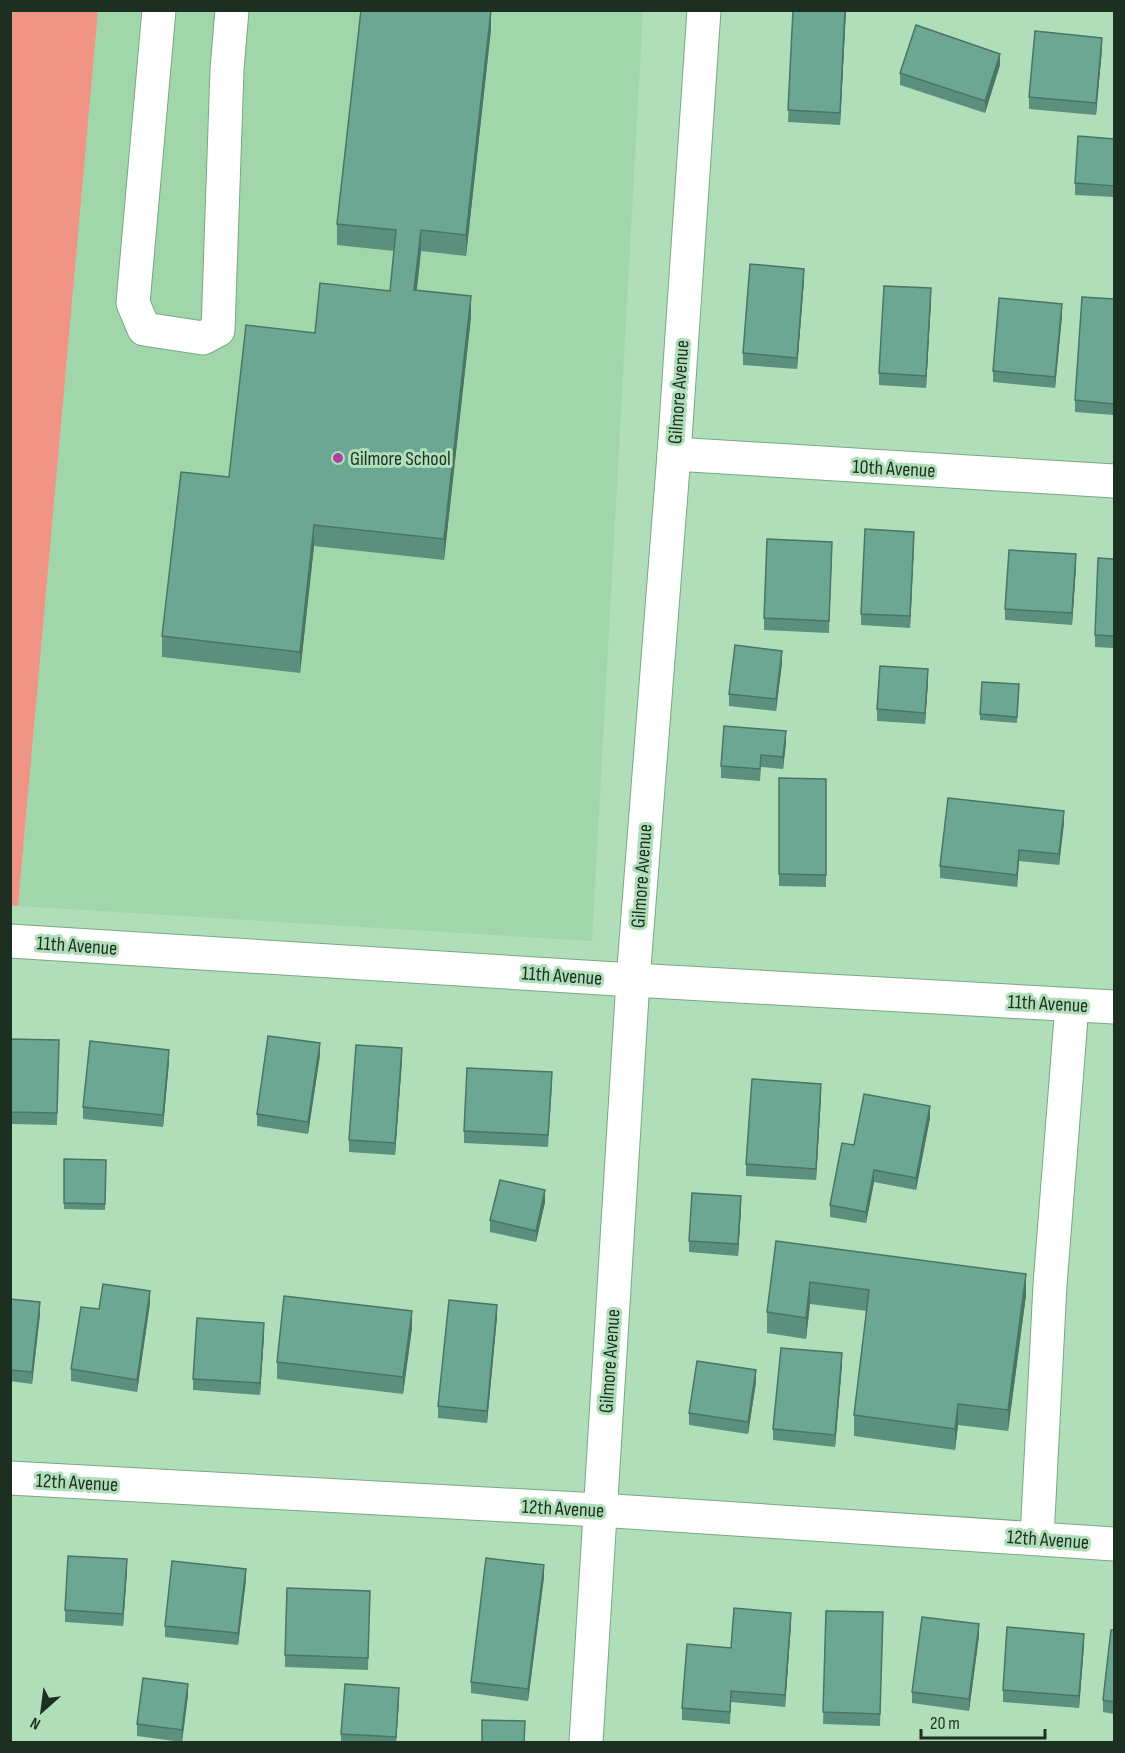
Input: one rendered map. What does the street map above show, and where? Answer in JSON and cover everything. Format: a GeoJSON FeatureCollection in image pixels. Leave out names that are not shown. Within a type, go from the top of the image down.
{"type":"FeatureCollection","features":[{"type":"Feature","properties":{"kind":"street"},"geometry":{"type":"LineString","coordinates":[[159,10],[133,303],[144,329],[203,338],[218,330],[227,70],[232,10]]}},
{"type":"Feature","properties":{"kind":"street","name":"Gilmore Avenue"},"geometry":{"type":"LineString","coordinates":[[586,1743],[633,980],[674,454],[704,10]]}},
{"type":"Feature","properties":{"kind":"street","name":"10th Avenue"},"geometry":{"type":"LineString","coordinates":[[674,454],[1114,481]]}},
{"type":"Feature","properties":{"kind":"street","name":"11th Avenue"},"geometry":{"type":"LineString","coordinates":[[10,941],[1114,1007]]}},
{"type":"Feature","properties":{"kind":"street"},"geometry":{"type":"LineString","coordinates":[[1037,1538],[1050,1285],[1072,1005]]}},
{"type":"Feature","properties":{"kind":"street","name":"12th Avenue"},"geometry":{"type":"LineString","coordinates":[[10,1478],[600,1510],[1114,1544]]}},
{"type":"Feature","properties":{"kind":"shaded area"},"geometry":{"type":"Polygon","coordinates":[[[10,11],[98,11],[18,906],[10,905],[10,11]]]}},
{"type":"Feature","properties":{"kind":"shaded area","name":"Gilmore School"},"geometry":{"type":"Polygon","coordinates":[[[98,11],[643,11],[592,941],[18,906],[98,11]]]}},
{"type":"Feature","properties":{"kind":"building"},"geometry":{"type":"Polygon","coordinates":[[[361,10],[491,10],[466,235],[421,230],[414,290],[471,296],[444,539],[314,525],[300,652],[162,636],[181,472],[229,477],[246,325],[315,333],[320,283],[390,291],[396,230],[337,224],[361,10]]]}},
{"type":"Feature","properties":{"kind":"building"},"geometry":{"type":"Polygon","coordinates":[[[793,10],[845,10],[840,113],[788,110],[793,10]]]}},
{"type":"Feature","properties":{"kind":"building"},"geometry":{"type":"Polygon","coordinates":[[[916,25],[1000,54],[985,101],[900,73],[916,25]]]}},
{"type":"Feature","properties":{"kind":"building"},"geometry":{"type":"Polygon","coordinates":[[[1035,31],[1102,38],[1096,103],[1029,97],[1035,31]]]}},
{"type":"Feature","properties":{"kind":"building"},"geometry":{"type":"Polygon","coordinates":[[[1078,136],[1114,139],[1114,186],[1075,183],[1078,136]]]}},
{"type":"Feature","properties":{"kind":"building"},"geometry":{"type":"Polygon","coordinates":[[[750,264],[804,269],[797,358],[743,353],[750,264]]]}},
{"type":"Feature","properties":{"kind":"building"},"geometry":{"type":"Polygon","coordinates":[[[884,286],[931,288],[926,376],[879,373],[884,286]]]}},
{"type":"Feature","properties":{"kind":"building"},"geometry":{"type":"Polygon","coordinates":[[[1082,297],[1114,299],[1114,404],[1075,400],[1082,297]]]}},
{"type":"Feature","properties":{"kind":"building"},"geometry":{"type":"Polygon","coordinates":[[[999,298],[1062,304],[1055,377],[993,371],[999,298]]]}},
{"type":"Feature","properties":{"kind":"building"},"geometry":{"type":"Polygon","coordinates":[[[865,529],[914,532],[910,616],[861,614],[865,529]]]}},
{"type":"Feature","properties":{"kind":"building"},"geometry":{"type":"Polygon","coordinates":[[[767,539],[832,542],[829,621],[764,618],[767,539]]]}},
{"type":"Feature","properties":{"kind":"building"},"geometry":{"type":"Polygon","coordinates":[[[1009,550],[1076,554],[1072,613],[1005,609],[1009,550]]]}},
{"type":"Feature","properties":{"kind":"building"},"geometry":{"type":"Polygon","coordinates":[[[1098,558],[1114,559],[1114,636],[1095,635],[1098,558]]]}},
{"type":"Feature","properties":{"kind":"building"},"geometry":{"type":"Polygon","coordinates":[[[735,645],[782,651],[776,699],[729,694],[735,645]]]}},
{"type":"Feature","properties":{"kind":"building"},"geometry":{"type":"Polygon","coordinates":[[[880,666],[928,669],[925,713],[877,709],[880,666]]]}},
{"type":"Feature","properties":{"kind":"building"},"geometry":{"type":"Polygon","coordinates":[[[982,682],[1019,684],[1017,717],[980,714],[982,682]]]}},
{"type":"Feature","properties":{"kind":"building"},"geometry":{"type":"Polygon","coordinates":[[[724,726],[786,731],[783,757],[761,755],[760,769],[721,766],[724,726]]]}},
{"type":"Feature","properties":{"kind":"building"},"geometry":{"type":"Polygon","coordinates":[[[779,778],[826,779],[826,875],[779,874],[779,778]]]}},
{"type":"Feature","properties":{"kind":"building"},"geometry":{"type":"Polygon","coordinates":[[[948,798],[1064,811],[1059,854],[1019,850],[1017,875],[940,866],[948,798]]]}},
{"type":"Feature","properties":{"kind":"building"},"geometry":{"type":"Polygon","coordinates":[[[268,1036],[320,1043],[308,1122],[257,1114],[268,1036]]]}},
{"type":"Feature","properties":{"kind":"building"},"geometry":{"type":"Polygon","coordinates":[[[10,1039],[59,1040],[57,1113],[10,1112],[10,1039]]]}},
{"type":"Feature","properties":{"kind":"building"},"geometry":{"type":"Polygon","coordinates":[[[90,1041],[169,1050],[163,1115],[83,1107],[90,1041]]]}},
{"type":"Feature","properties":{"kind":"building"},"geometry":{"type":"Polygon","coordinates":[[[356,1045],[402,1048],[395,1143],[349,1140],[356,1045]]]}},
{"type":"Feature","properties":{"kind":"building"},"geometry":{"type":"Polygon","coordinates":[[[467,1068],[552,1072],[548,1135],[464,1131],[467,1068]]]}},
{"type":"Feature","properties":{"kind":"building"},"geometry":{"type":"Polygon","coordinates":[[[752,1079],[821,1084],[816,1169],[746,1164],[752,1079]]]}},
{"type":"Feature","properties":{"kind":"building"},"geometry":{"type":"Polygon","coordinates":[[[864,1094],[930,1106],[916,1178],[874,1170],[866,1212],[830,1205],[842,1143],[854,1145],[864,1094]]]}},
{"type":"Feature","properties":{"kind":"building"},"geometry":{"type":"Polygon","coordinates":[[[64,1159],[106,1160],[105,1204],[64,1203],[64,1159]]]}},
{"type":"Feature","properties":{"kind":"building"},"geometry":{"type":"Polygon","coordinates":[[[500,1180],[545,1190],[536,1231],[490,1220],[500,1180]]]}},
{"type":"Feature","properties":{"kind":"building"},"geometry":{"type":"Polygon","coordinates":[[[692,1193],[741,1196],[738,1244],[689,1241],[692,1193]]]}},
{"type":"Feature","properties":{"kind":"building"},"geometry":{"type":"Polygon","coordinates":[[[776,1241],[1026,1274],[1008,1410],[958,1404],[955,1429],[854,1415],[869,1290],[810,1282],[806,1318],[767,1312],[776,1241]]]}},
{"type":"Feature","properties":{"kind":"building"},"geometry":{"type":"Polygon","coordinates":[[[103,1284],[150,1291],[137,1380],[71,1369],[81,1307],[99,1309],[103,1284]]]}},
{"type":"Feature","properties":{"kind":"building"},"geometry":{"type":"Polygon","coordinates":[[[284,1296],[412,1311],[403,1377],[277,1362],[284,1296]]]}},
{"type":"Feature","properties":{"kind":"building"},"geometry":{"type":"Polygon","coordinates":[[[10,1299],[40,1302],[32,1372],[10,1370],[10,1299]]]}},
{"type":"Feature","properties":{"kind":"building"},"geometry":{"type":"Polygon","coordinates":[[[449,1300],[497,1305],[487,1411],[438,1406],[449,1300]]]}},
{"type":"Feature","properties":{"kind":"building"},"geometry":{"type":"Polygon","coordinates":[[[197,1318],[264,1323],[260,1383],[193,1379],[197,1318]]]}},
{"type":"Feature","properties":{"kind":"building"},"geometry":{"type":"Polygon","coordinates":[[[781,1348],[842,1353],[835,1435],[773,1429],[781,1348]]]}},
{"type":"Feature","properties":{"kind":"building"},"geometry":{"type":"Polygon","coordinates":[[[697,1361],[756,1370],[748,1422],[689,1413],[697,1361]]]}},
{"type":"Feature","properties":{"kind":"building"},"geometry":{"type":"Polygon","coordinates":[[[68,1556],[127,1559],[123,1614],[65,1610],[68,1556]]]}},
{"type":"Feature","properties":{"kind":"building"},"geometry":{"type":"Polygon","coordinates":[[[486,1558],[544,1565],[528,1689],[471,1682],[486,1558]]]}},
{"type":"Feature","properties":{"kind":"building"},"geometry":{"type":"Polygon","coordinates":[[[172,1561],[246,1569],[238,1633],[165,1626],[172,1561]]]}},
{"type":"Feature","properties":{"kind":"building"},"geometry":{"type":"Polygon","coordinates":[[[287,1588],[370,1591],[368,1658],[285,1655],[287,1588]]]}},
{"type":"Feature","properties":{"kind":"building"},"geometry":{"type":"Polygon","coordinates":[[[734,1608],[791,1613],[785,1695],[731,1691],[730,1712],[682,1708],[687,1644],[731,1648],[734,1608]]]}},
{"type":"Feature","properties":{"kind":"building"},"geometry":{"type":"Polygon","coordinates":[[[826,1611],[883,1612],[880,1714],[823,1712],[826,1611]]]}},
{"type":"Feature","properties":{"kind":"building"},"geometry":{"type":"Polygon","coordinates":[[[922,1617],[979,1624],[969,1699],[912,1692],[922,1617]]]}},
{"type":"Feature","properties":{"kind":"building"},"geometry":{"type":"Polygon","coordinates":[[[1007,1627],[1084,1634],[1079,1696],[1003,1690],[1007,1627]]]}},
{"type":"Feature","properties":{"kind":"building"},"geometry":{"type":"Polygon","coordinates":[[[1111,1630],[1114,1630],[1114,1702],[1103,1700],[1111,1630]]]}},
{"type":"Feature","properties":{"kind":"building"},"geometry":{"type":"Polygon","coordinates":[[[143,1678],[188,1684],[182,1730],[137,1724],[143,1678]]]}},
{"type":"Feature","properties":{"kind":"building"},"geometry":{"type":"Polygon","coordinates":[[[345,1684],[399,1688],[396,1737],[341,1734],[345,1684]]]}},
{"type":"Feature","properties":{"kind":"building"},"geometry":{"type":"Polygon","coordinates":[[[482,1720],[525,1721],[524,1743],[482,1743],[482,1720]]]}},
{"type":"Feature","properties":{"kind":"place","name":"Gilmore School"},"geometry":{"type":"Point","coordinates":[338,458]}}]}
